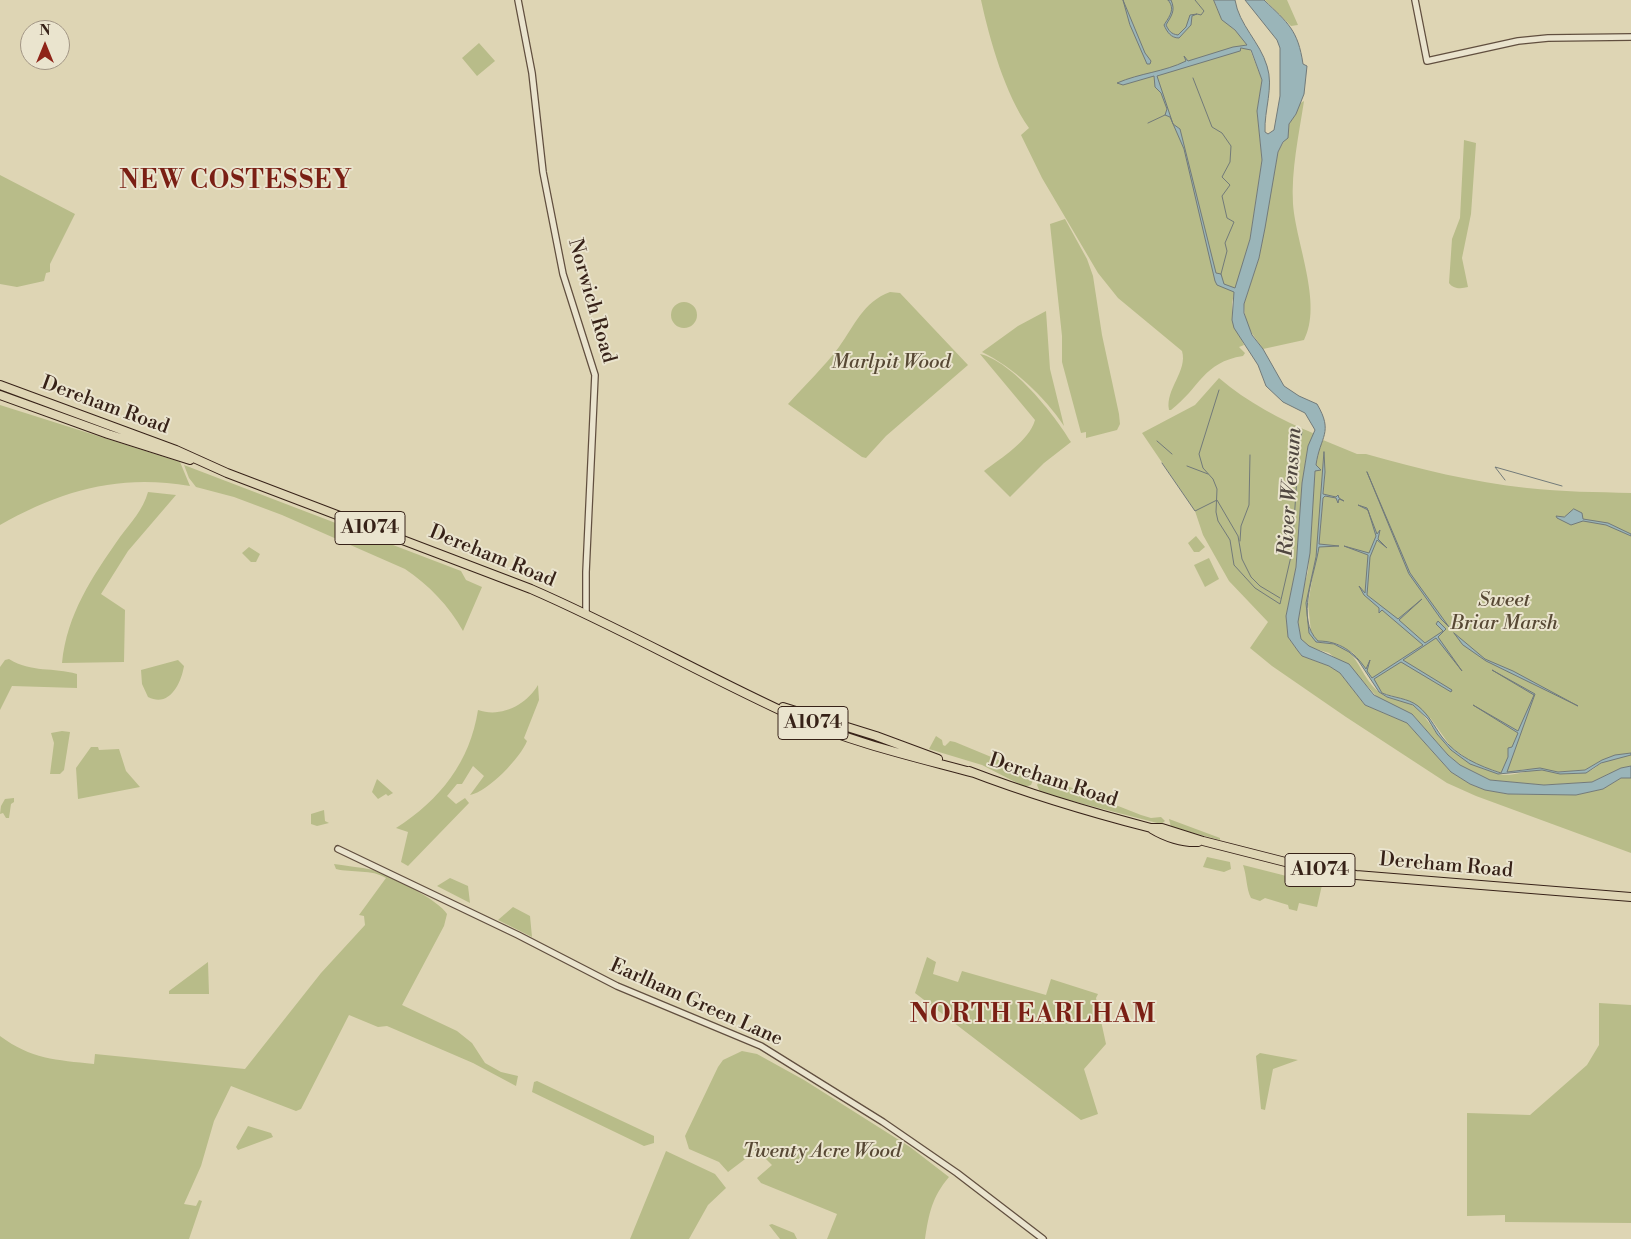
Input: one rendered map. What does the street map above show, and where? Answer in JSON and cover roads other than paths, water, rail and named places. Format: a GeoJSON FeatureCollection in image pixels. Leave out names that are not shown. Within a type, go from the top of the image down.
{"type":"FeatureCollection","features":[{"type":"Feature","properties":{"kind":"highway","name":"Dereham Road"},"geometry":{"type":"LineString","coordinates":[[0,385],[176,450],[197,461],[465,563],[586,614],[767,702],[876,736],[1039,797],[1151,828],[1161,834],[1187,842],[1203,842],[1314,868],[1356,875],[1631,897]]}},
{"type":"Feature","properties":{"kind":"highway","name":"Dereham Road"},"geometry":{"type":"LineString","coordinates":[[0,395],[173,456],[197,461]]}},
{"type":"Feature","properties":{"kind":"highway"},"geometry":{"type":"LineString","coordinates":[[62,418],[65,409]]}},
{"type":"Feature","properties":{"kind":"street","name":"Norwich Road"},"geometry":{"type":"LineString","coordinates":[[518,0],[532,74],[543,172],[563,274],[595,375],[586,572],[586,614]]}},
{"type":"Feature","properties":{"kind":"street"},"geometry":{"type":"LineString","coordinates":[[1415,0],[1427,61],[1518,41],[1548,38],[1631,37]]}},
{"type":"Feature","properties":{"kind":"street","name":"Earlham Green Lane"},"geometry":{"type":"LineString","coordinates":[[338,849],[518,935],[617,986],[761,1046],[883,1122],[957,1173],[1043,1239]]}},
{"type":"Feature","properties":{"kind":"water"},"geometry":{"type":"Polygon","coordinates":[[[1123,0],[1145,53],[1151,61],[1150,64],[1147,64],[1130,25],[1123,0]]]}},
{"type":"Feature","properties":{"kind":"water"},"geometry":{"type":"Polygon","coordinates":[[[1168,0],[1171,0],[1173,10],[1166,25],[1169,31],[1174,34],[1178,35],[1186,27],[1190,15],[1197,14],[1192,16],[1191,25],[1179,38],[1170,34],[1164,25],[1172,10],[1168,0]]]}},
{"type":"Feature","properties":{"kind":"water"},"geometry":{"type":"Polygon","coordinates":[[[1214,0],[1235,0],[1245,26],[1264,57],[1270,82],[1265,124],[1265,132],[1268,134],[1274,130],[1280,96],[1280,48],[1277,40],[1245,0],[1264,0],[1286,21],[1295,35],[1303,64],[1307,66],[1304,94],[1296,114],[1289,124],[1288,138],[1283,142],[1278,152],[1259,258],[1244,304],[1244,313],[1252,335],[1263,349],[1284,386],[1299,396],[1317,404],[1325,422],[1316,465],[1321,470],[1315,471],[1310,553],[1298,622],[1301,639],[1309,646],[1349,664],[1374,695],[1412,714],[1448,755],[1460,765],[1490,780],[1544,785],[1592,782],[1621,768],[1631,766],[1631,778],[1621,778],[1603,789],[1576,795],[1508,794],[1485,790],[1470,784],[1451,772],[1407,723],[1365,705],[1340,673],[1329,666],[1302,656],[1288,637],[1286,616],[1296,567],[1302,483],[1308,446],[1315,430],[1305,413],[1283,402],[1266,386],[1258,365],[1234,328],[1232,320],[1234,292],[1217,285],[1215,281],[1184,149],[1173,124],[1180,129],[1216,273],[1221,274],[1224,284],[1235,288],[1250,239],[1262,160],[1257,111],[1262,80],[1251,50],[1241,48],[1240,51],[1157,76],[1173,123],[1170,117],[1165,115],[1167,109],[1161,93],[1155,87],[1154,76],[1123,85],[1117,83],[1178,65],[1186,61],[1184,56],[1188,61],[1233,47],[1247,45],[1235,30],[1222,20],[1214,0]]]}},
{"type":"Feature","properties":{"kind":"water"},"geometry":{"type":"Polygon","coordinates":[[[1324,452],[1323,494],[1336,497],[1338,495],[1344,501],[1339,499],[1338,503],[1336,498],[1325,496],[1323,498],[1319,544],[1339,546],[1319,547],[1308,596],[1308,621],[1311,632],[1318,641],[1340,645],[1357,657],[1366,669],[1370,660],[1367,671],[1372,678],[1423,645],[1382,610],[1379,613],[1379,608],[1364,595],[1359,586],[1365,593],[1368,555],[1344,546],[1369,553],[1376,536],[1369,513],[1377,534],[1380,530],[1378,539],[1387,548],[1377,540],[1370,557],[1367,595],[1398,619],[1422,599],[1399,620],[1425,643],[1443,631],[1436,624],[1438,621],[1446,629],[1438,637],[1462,671],[1436,638],[1403,660],[1452,690],[1451,692],[1401,662],[1374,679],[1382,693],[1414,703],[1425,713],[1454,750],[1476,764],[1501,773],[1508,757],[1508,748],[1512,747],[1518,733],[1473,705],[1518,731],[1534,695],[1492,670],[1535,694],[1507,772],[1540,768],[1558,772],[1585,770],[1615,755],[1631,753],[1631,755],[1601,763],[1586,773],[1560,774],[1542,770],[1498,774],[1470,764],[1451,750],[1437,734],[1428,719],[1413,705],[1387,697],[1379,692],[1358,660],[1349,652],[1334,644],[1316,642],[1309,633],[1306,603],[1316,557],[1324,452]]]}},
{"type":"Feature","properties":{"kind":"water"},"geometry":{"type":"Polygon","coordinates":[[[1367,472],[1410,573],[1449,627],[1441,619],[1409,574],[1367,472]]]}},
{"type":"Feature","properties":{"kind":"water"},"geometry":{"type":"Polygon","coordinates":[[[1574,509],[1582,513],[1583,519],[1608,523],[1631,534],[1631,536],[1606,525],[1583,521],[1571,525],[1556,516],[1564,517],[1574,509]]]}},
{"type":"Feature","properties":{"kind":"water"},"geometry":{"type":"Polygon","coordinates":[[[1454,633],[1485,659],[1513,671],[1578,706],[1486,661],[1463,645],[1454,633]]]}},
{"type":"Feature","properties":{"kind":"waterway"},"geometry":{"type":"LineString","coordinates":[[1195,0],[1204,11],[1201,15],[1197,14]]}},
{"type":"Feature","properties":{"kind":"waterway"},"geometry":{"type":"LineString","coordinates":[[1193,78],[1212,127],[1222,133],[1231,146],[1230,162],[1222,177],[1230,185],[1222,196],[1227,218],[1234,222],[1225,243],[1227,251],[1221,274]]}},
{"type":"Feature","properties":{"kind":"waterway"},"geometry":{"type":"LineString","coordinates":[[1148,123],[1165,115]]}},
{"type":"Feature","properties":{"kind":"waterway","name":"River Wensum"},"geometry":{"type":"LineString","coordinates":[[1219,390],[1199,454],[1203,468],[1213,479],[1217,489],[1216,512],[1218,521],[1230,540],[1234,565],[1255,588],[1280,604],[1292,552],[1299,446],[1302,432]]}},
{"type":"Feature","properties":{"kind":"waterway"},"geometry":{"type":"LineString","coordinates":[[1157,441],[1172,454]]}},
{"type":"Feature","properties":{"kind":"waterway"},"geometry":{"type":"LineString","coordinates":[[1240,541],[1241,526],[1249,505],[1250,455]]}},
{"type":"Feature","properties":{"kind":"waterway"},"geometry":{"type":"LineString","coordinates":[[1162,463],[1195,511],[1217,500],[1238,536],[1242,559],[1251,577],[1260,586],[1280,598]]}},
{"type":"Feature","properties":{"kind":"waterway"},"geometry":{"type":"LineString","coordinates":[[1187,466],[1208,474]]}},
{"type":"Feature","properties":{"kind":"waterway"},"geometry":{"type":"LineString","coordinates":[[1505,480],[1495,467],[1562,486]]}},
{"type":"Feature","properties":{"kind":"district","name":"NEW COSTESSEY"},"geometry":{"type":"Point","coordinates":[236,182]}},
{"type":"Feature","properties":{"kind":"district","name":"NORTH EARLHAM"},"geometry":{"type":"Point","coordinates":[1033,1016]}},
{"type":"Feature","properties":{"kind":"park label","name":"Marlpit Wood"},"geometry":{"type":"Point","coordinates":[891,363]}},
{"type":"Feature","properties":{"kind":"park label","name":"Sweet Briar Marsh"},"geometry":{"type":"Point","coordinates":[1504,612]}},
{"type":"Feature","properties":{"kind":"park label","name":"Twenty Acre Wood"},"geometry":{"type":"Point","coordinates":[822,1152]}}]}
